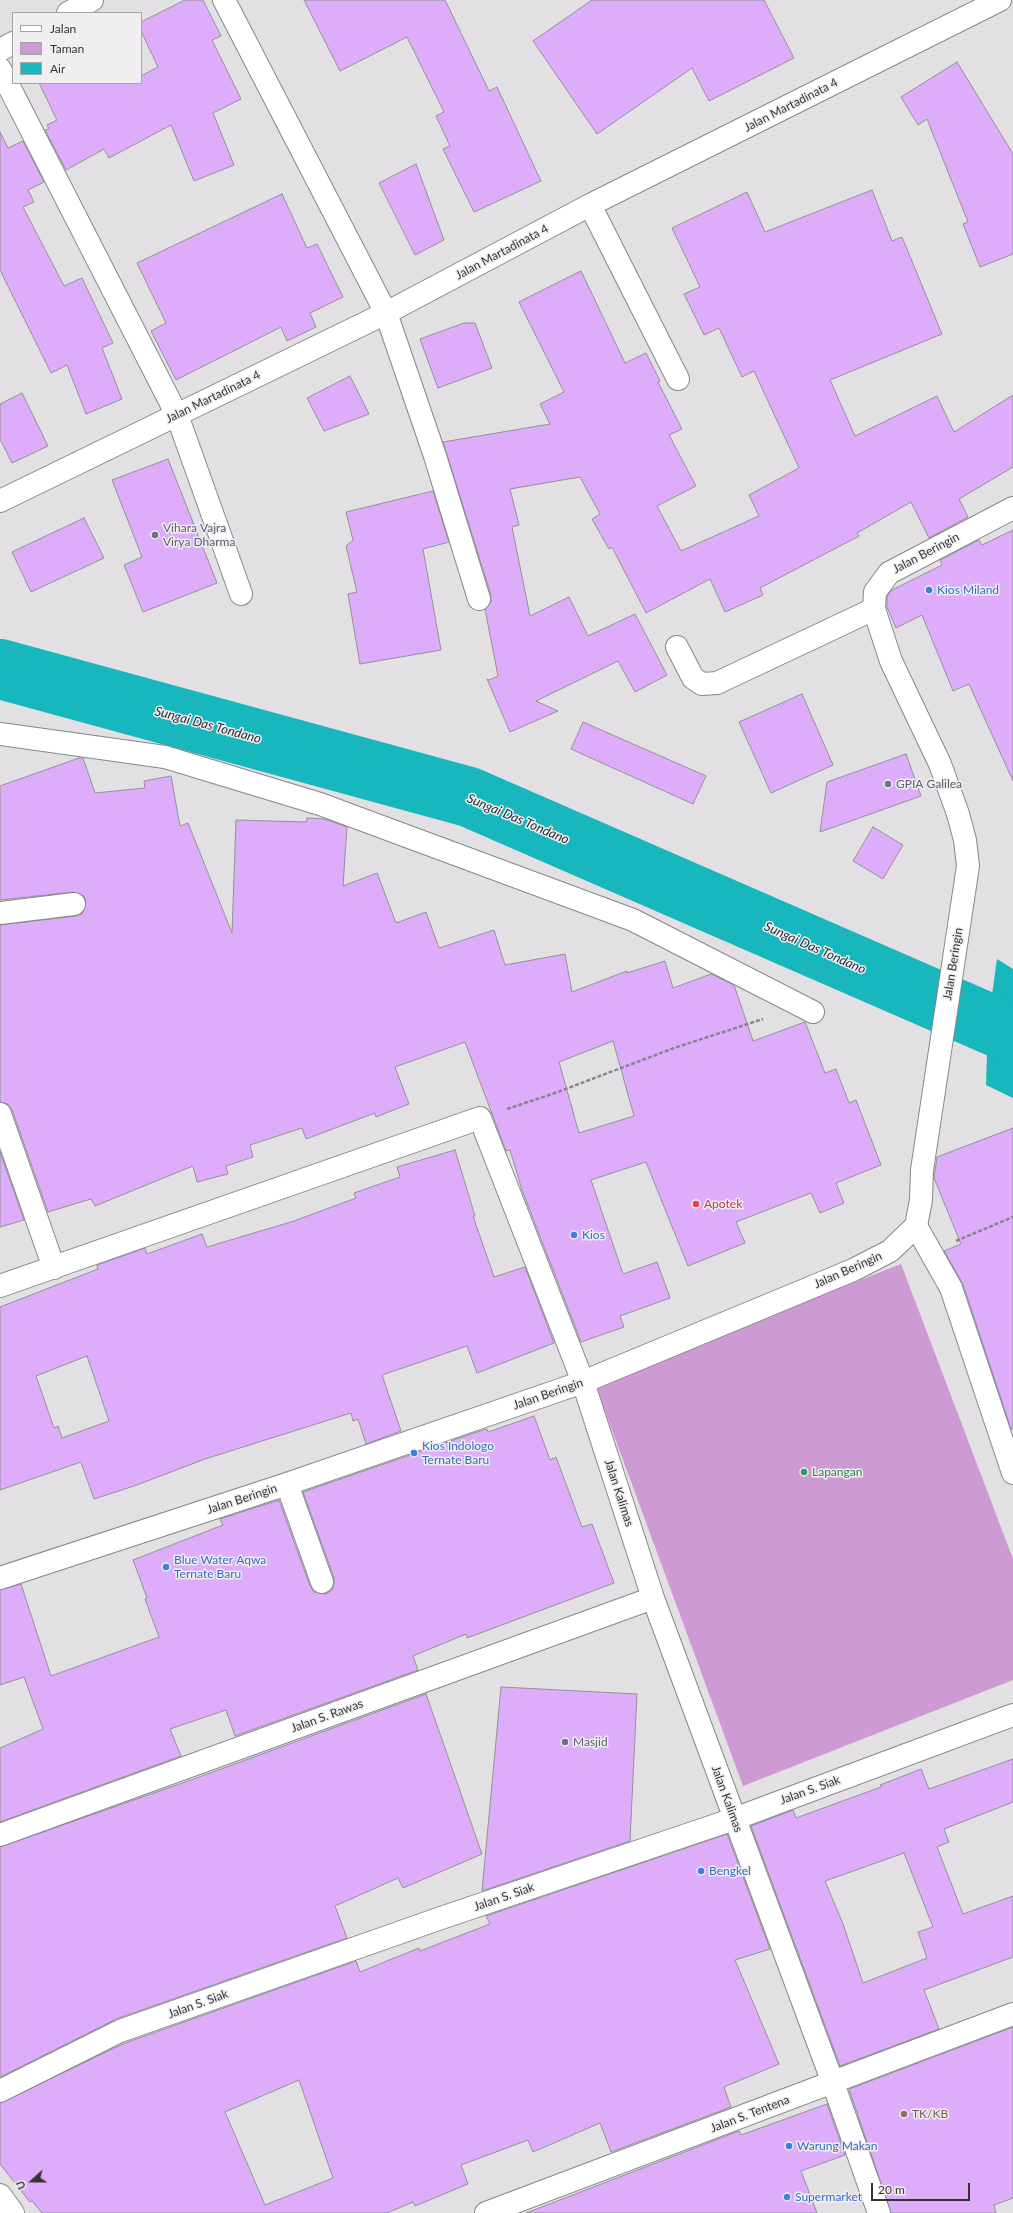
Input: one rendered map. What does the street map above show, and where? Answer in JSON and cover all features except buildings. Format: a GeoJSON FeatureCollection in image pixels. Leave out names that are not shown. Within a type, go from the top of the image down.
{"type":"FeatureCollection","features":[{"type":"Feature","properties":{"kind":"street"},"geometry":{"type":"LineString","coordinates":[[70,12],[92,0]]}},
{"type":"Feature","properties":{"kind":"street"},"geometry":{"type":"LineString","coordinates":[[224,0],[386,313],[435,456],[479,599]]}},
{"type":"Feature","properties":{"kind":"street","name":"Jalan Martadinata 4"},"geometry":{"type":"LineString","coordinates":[[1,500],[386,313],[590,205],[1000,0]]}},
{"type":"Feature","properties":{"kind":"street"},"geometry":{"type":"LineString","coordinates":[[0,50],[12,44]]}},
{"type":"Feature","properties":{"kind":"street"},"geometry":{"type":"LineString","coordinates":[[0,69],[177,415],[241,594]]}},
{"type":"Feature","properties":{"kind":"street"},"geometry":{"type":"LineString","coordinates":[[590,205],[678,379]]}},
{"type":"Feature","properties":{"kind":"street","name":"Jalan Beringin"},"geometry":{"type":"LineString","coordinates":[[0,1578],[287,1484],[583,1382],[853,1270],[890,1251],[916,1226],[921,1200],[922,1170],[968,866],[965,840],[956,807],[940,764],[891,661],[874,609],[875,592],[889,573],[1013,508]]}},
{"type":"Feature","properties":{"kind":"street"},"geometry":{"type":"LineString","coordinates":[[677,647],[694,678],[702,684],[717,683],[874,609]]}},
{"type":"Feature","properties":{"kind":"street"},"geometry":{"type":"LineString","coordinates":[[0,734],[165,757],[320,804],[634,920],[809,1009]]}},
{"type":"Feature","properties":{"kind":"street"},"geometry":{"type":"LineString","coordinates":[[0,913],[74,904]]}},
{"type":"Feature","properties":{"kind":"street"},"geometry":{"type":"LineString","coordinates":[[0,1114],[54,1268]]}},
{"type":"Feature","properties":{"kind":"street"},"geometry":{"type":"LineString","coordinates":[[0,1286],[480,1118]]}},
{"type":"Feature","properties":{"kind":"street","name":"Jalan Kalimas"},"geometry":{"type":"LineString","coordinates":[[480,1118],[583,1382],[653,1598],[833,2083],[879,2213]]}},
{"type":"Feature","properties":{"kind":"street"},"geometry":{"type":"LineString","coordinates":[[916,1226],[951,1288],[1013,1473]]}},
{"type":"Feature","properties":{"kind":"street"},"geometry":{"type":"LineString","coordinates":[[287,1484],[322,1582]]}},
{"type":"Feature","properties":{"kind":"street","name":"Jalan S. Rawas"},"geometry":{"type":"LineString","coordinates":[[0,1835],[653,1598]]}},
{"type":"Feature","properties":{"kind":"street","name":"Jalan S. Siak"},"geometry":{"type":"LineString","coordinates":[[0,2091],[120,2031],[441,1918],[734,1819],[1013,1715]]}},
{"type":"Feature","properties":{"kind":"street","name":"Jalan S. Tentena"},"geometry":{"type":"LineString","coordinates":[[486,2213],[1013,2014]]}},
{"type":"Feature","properties":{"kind":"street"},"geometry":{"type":"LineString","coordinates":[[0,2195],[13,2213]]}},
{"type":"Feature","properties":{"kind":"path"},"geometry":{"type":"LineString","coordinates":[[480,1118],[555,1093],[674,1048],[809,1009]]}},
{"type":"Feature","properties":{"kind":"path"},"geometry":{"type":"LineString","coordinates":[[933,1254],[952,1242],[1013,1217]]}},
{"type":"Feature","properties":{"kind":"green space","name":"Lapangan"},"geometry":{"type":"Polygon","coordinates":[[[901,1264],[1013,1559],[1013,1680],[743,1786],[595,1384],[901,1264]]]}},
{"type":"Feature","properties":{"kind":"water"},"geometry":{"type":"Polygon","coordinates":[[[997,959],[1013,969],[1013,1098],[986,1085],[988,1024],[997,959]]]}},
{"type":"Feature","properties":{"kind":"waterway","name":"Sungai Das Tondano"},"geometry":{"type":"LineString","coordinates":[[0,669],[469,797],[1013,1034]]}},
{"type":"Feature","properties":{"kind":"place","name":"Vihara Vajra Virya Dharma"},"geometry":{"type":"Point","coordinates":[155,535]}},
{"type":"Feature","properties":{"kind":"place","name":"Kios Miland"},"geometry":{"type":"Point","coordinates":[929,590]}},
{"type":"Feature","properties":{"kind":"place","name":"GPIA Galilea"},"geometry":{"type":"Point","coordinates":[888,784]}},
{"type":"Feature","properties":{"kind":"place","name":"Apotek"},"geometry":{"type":"Point","coordinates":[696,1204]}},
{"type":"Feature","properties":{"kind":"place","name":"Kios"},"geometry":{"type":"Point","coordinates":[574,1235]}},
{"type":"Feature","properties":{"kind":"place","name":"Kios Indologo Ternate Baru"},"geometry":{"type":"Point","coordinates":[414,1453]}},
{"type":"Feature","properties":{"kind":"place","name":"Lapangan"},"geometry":{"type":"Point","coordinates":[804,1472]}},
{"type":"Feature","properties":{"kind":"place","name":"Blue Water Aqwa Ternate Baru"},"geometry":{"type":"Point","coordinates":[166,1567]}},
{"type":"Feature","properties":{"kind":"place","name":"Masjid"},"geometry":{"type":"Point","coordinates":[565,1742]}},
{"type":"Feature","properties":{"kind":"place","name":"Bengkel"},"geometry":{"type":"Point","coordinates":[701,1871]}},
{"type":"Feature","properties":{"kind":"place","name":"TK/KB"},"geometry":{"type":"Point","coordinates":[904,2114]}},
{"type":"Feature","properties":{"kind":"place","name":"Warung Makan"},"geometry":{"type":"Point","coordinates":[789,2146]}},
{"type":"Feature","properties":{"kind":"place","name":"Supermarket"},"geometry":{"type":"Point","coordinates":[787,2197]}}]}
